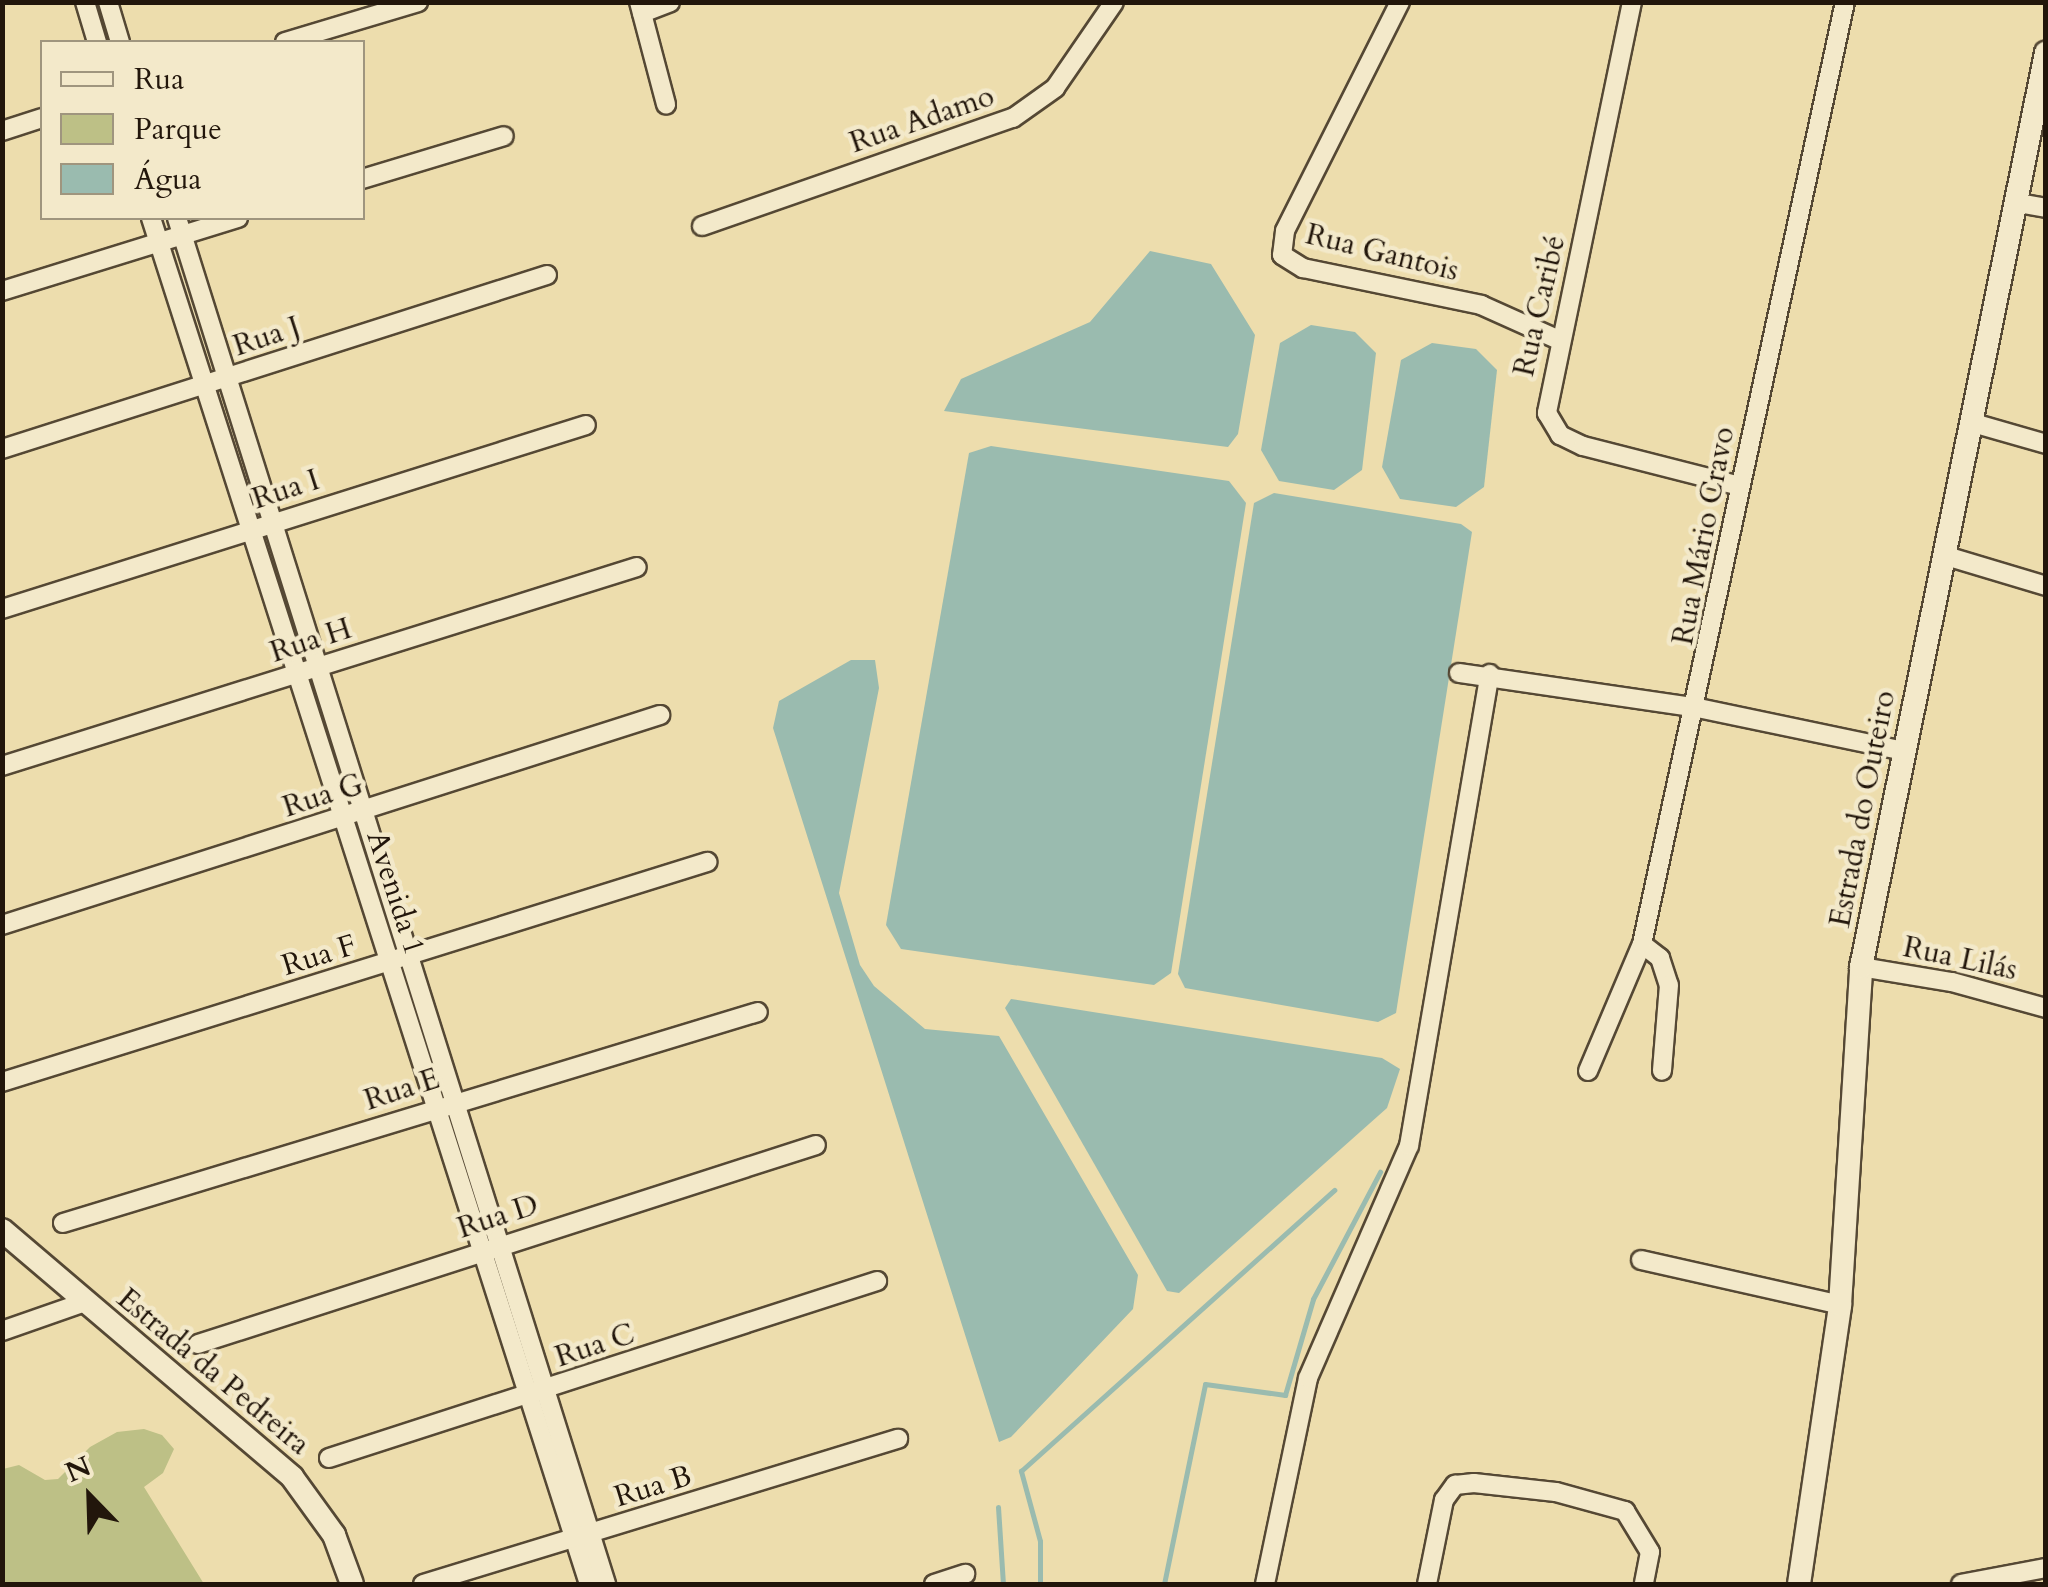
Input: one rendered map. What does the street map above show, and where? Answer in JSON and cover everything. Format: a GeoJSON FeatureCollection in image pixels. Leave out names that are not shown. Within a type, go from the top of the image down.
{"type":"FeatureCollection","features":[{"type":"Feature","properties":{"kind":"street"},"geometry":{"type":"LineString","coordinates":[[85,2],[96,40]]}},
{"type":"Feature","properties":{"kind":"street"},"geometry":{"type":"LineString","coordinates":[[108,2],[119,40]]}},
{"type":"Feature","properties":{"kind":"street"},"geometry":{"type":"LineString","coordinates":[[292,40],[418,2]]}},
{"type":"Feature","properties":{"kind":"street"},"geometry":{"type":"LineString","coordinates":[[666,104],[640,8],[670,2]]}},
{"type":"Feature","properties":{"kind":"street","name":"Rua Adamo"},"geometry":{"type":"LineString","coordinates":[[702,226],[1013,118],[1055,88],[1114,2]]}},
{"type":"Feature","properties":{"kind":"street","name":"Rua Gantois"},"geometry":{"type":"LineString","coordinates":[[1400,2],[1285,231],[1282,255],[1303,268],[1480,305],[1561,342]]}},
{"type":"Feature","properties":{"kind":"street","name":"Rua Caribé"},"geometry":{"type":"LineString","coordinates":[[1632,2],[1548,401],[1560,435],[1740,486]]}},
{"type":"Feature","properties":{"kind":"street","name":"Rua Mário Cravo"},"geometry":{"type":"LineString","coordinates":[[1588,1071],[1642,944],[1698,708],[1740,486],[1845,2]]}},
{"type":"Feature","properties":{"kind":"street","name":"Estrada do Outeiro"},"geometry":{"type":"LineString","coordinates":[[1800,1584],[1840,1305],[1861,967],[2046,53]]}},
{"type":"Feature","properties":{"kind":"street"},"geometry":{"type":"LineString","coordinates":[[2,130],[40,119]]}},
{"type":"Feature","properties":{"kind":"street"},"geometry":{"type":"LineString","coordinates":[[365,179],[504,136]]}},
{"type":"Feature","properties":{"kind":"street"},"geometry":{"type":"LineString","coordinates":[[2018,203],[2046,208]]}},
{"type":"Feature","properties":{"kind":"street","name":"Avenida 1"},"geometry":{"type":"LineString","coordinates":[[152,220],[250,531],[360,812],[433,1110],[537,1394],[582,1538],[588,1584]]}},
{"type":"Feature","properties":{"kind":"street"},"geometry":{"type":"LineString","coordinates":[[2,290],[158,242],[180,226],[224,220]]}},
{"type":"Feature","properties":{"kind":"street","name":"Avenida 1"},"geometry":{"type":"LineString","coordinates":[[180,226],[224,380],[273,523],[342,820],[451,1103],[487,1249]]}},
{"type":"Feature","properties":{"kind":"street","name":"Rua J"},"geometry":{"type":"LineString","coordinates":[[2,449],[547,275]]}},
{"type":"Feature","properties":{"kind":"street"},"geometry":{"type":"LineString","coordinates":[[1973,423],[2046,444]]}},
{"type":"Feature","properties":{"kind":"street","name":"Rua I"},"geometry":{"type":"LineString","coordinates":[[2,609],[586,425]]}},
{"type":"Feature","properties":{"kind":"street"},"geometry":{"type":"LineString","coordinates":[[1946,556],[2046,586]]}},
{"type":"Feature","properties":{"kind":"street","name":"Rua H"},"geometry":{"type":"LineString","coordinates":[[2,766],[637,568]]}},
{"type":"Feature","properties":{"kind":"street"},"geometry":{"type":"LineString","coordinates":[[1459,674],[1490,674],[1698,708],[1904,751]]}},
{"type":"Feature","properties":{"kind":"street"},"geometry":{"type":"LineString","coordinates":[[1265,1584],[1308,1378],[1409,1146],[1490,674]]}},
{"type":"Feature","properties":{"kind":"street","name":"Rua G"},"geometry":{"type":"LineString","coordinates":[[2,925],[342,820],[660,715]]}},
{"type":"Feature","properties":{"kind":"street","name":"Rua F"},"geometry":{"type":"LineString","coordinates":[[2,1082],[708,862]]}},
{"type":"Feature","properties":{"kind":"street"},"geometry":{"type":"LineString","coordinates":[[1642,944],[1660,958],[1669,986],[1662,1071]]}},
{"type":"Feature","properties":{"kind":"street","name":"Rua Lilás"},"geometry":{"type":"LineString","coordinates":[[1861,967],[1952,982],[2046,1008]]}},
{"type":"Feature","properties":{"kind":"street","name":"Rua E"},"geometry":{"type":"LineString","coordinates":[[63,1223],[758,1012]]}},
{"type":"Feature","properties":{"kind":"street","name":"Rua D"},"geometry":{"type":"LineString","coordinates":[[198,1344],[816,1146]]}},
{"type":"Feature","properties":{"kind":"street","name":"Estrada da Pedreira"},"geometry":{"type":"LineString","coordinates":[[2,1230],[292,1477],[334,1535],[352,1584]]}},
{"type":"Feature","properties":{"kind":"street"},"geometry":{"type":"LineString","coordinates":[[1641,1260],[1840,1305]]}},
{"type":"Feature","properties":{"kind":"street","name":"Rua C"},"geometry":{"type":"LineString","coordinates":[[329,1458],[537,1394],[876,1281]]}},
{"type":"Feature","properties":{"kind":"street"},"geometry":{"type":"LineString","coordinates":[[2,1330],[85,1302]]}},
{"type":"Feature","properties":{"kind":"street","name":"Rua B"},"geometry":{"type":"LineString","coordinates":[[423,1584],[898,1439]]}},
{"type":"Feature","properties":{"kind":"street"},"geometry":{"type":"LineString","coordinates":[[1427,1584],[1444,1500],[1456,1485],[1474,1483],[1556,1492],[1625,1511],[1650,1552],[1644,1584]]}},
{"type":"Feature","properties":{"kind":"street","name":"Avenida 1"},"geometry":{"type":"LineString","coordinates":[[582,1538],[606,1584]]}},
{"type":"Feature","properties":{"kind":"street"},"geometry":{"type":"LineString","coordinates":[[1961,1584],[2046,1568]]}},
{"type":"Feature","properties":{"kind":"street"},"geometry":{"type":"LineString","coordinates":[[934,1584],[965,1574]]}},
{"type":"Feature","properties":{"kind":"green space"},"geometry":{"type":"Polygon","coordinates":[[[144,1429],[162,1435],[174,1449],[163,1473],[144,1487],[204,1584],[3,1584],[3,1469],[19,1465],[45,1480],[58,1479],[90,1447],[117,1432],[144,1429]]]}},
{"type":"Feature","properties":{"kind":"water"},"geometry":{"type":"Polygon","coordinates":[[[1150,251],[1211,264],[1255,335],[1238,434],[1228,447],[944,411],[961,379],[1090,322],[1150,251]]]}},
{"type":"Feature","properties":{"kind":"water"},"geometry":{"type":"Polygon","coordinates":[[[1311,325],[1355,332],[1376,353],[1362,470],[1334,490],[1279,481],[1261,450],[1280,343],[1311,325]]]}},
{"type":"Feature","properties":{"kind":"water"},"geometry":{"type":"Polygon","coordinates":[[[1432,343],[1476,349],[1497,370],[1484,487],[1456,507],[1400,499],[1382,467],[1401,360],[1432,343]]]}},
{"type":"Feature","properties":{"kind":"water"},"geometry":{"type":"Polygon","coordinates":[[[991,446],[1229,481],[1246,503],[1171,973],[1154,985],[901,949],[886,925],[969,453],[991,446]]]}},
{"type":"Feature","properties":{"kind":"water"},"geometry":{"type":"Polygon","coordinates":[[[1274,493],[1461,524],[1472,532],[1396,1013],[1378,1022],[1185,988],[1178,974],[1254,503],[1274,493]]]}},
{"type":"Feature","properties":{"kind":"water"},"geometry":{"type":"Polygon","coordinates":[[[851,660],[875,660],[879,688],[839,893],[860,965],[874,986],[925,1029],[999,1036],[1138,1275],[1133,1309],[1011,1437],[999,1442],[773,728],[779,701],[851,660]]]}},
{"type":"Feature","properties":{"kind":"water"},"geometry":{"type":"Polygon","coordinates":[[[1011,999],[1382,1058],[1400,1069],[1387,1108],[1179,1293],[1167,1291],[1005,1008],[1011,999]]]}},
{"type":"Feature","properties":{"kind":"waterway"},"geometry":{"type":"LineString","coordinates":[[1164,1584],[1205,1384],[1285,1395],[1313,1299],[1380,1172]]}},
{"type":"Feature","properties":{"kind":"waterway"},"geometry":{"type":"LineString","coordinates":[[1040,1584],[1040,1541],[1021,1471],[1334,1190]]}},
{"type":"Feature","properties":{"kind":"waterway"},"geometry":{"type":"LineString","coordinates":[[998,1507],[1003,1584]]}}]}
